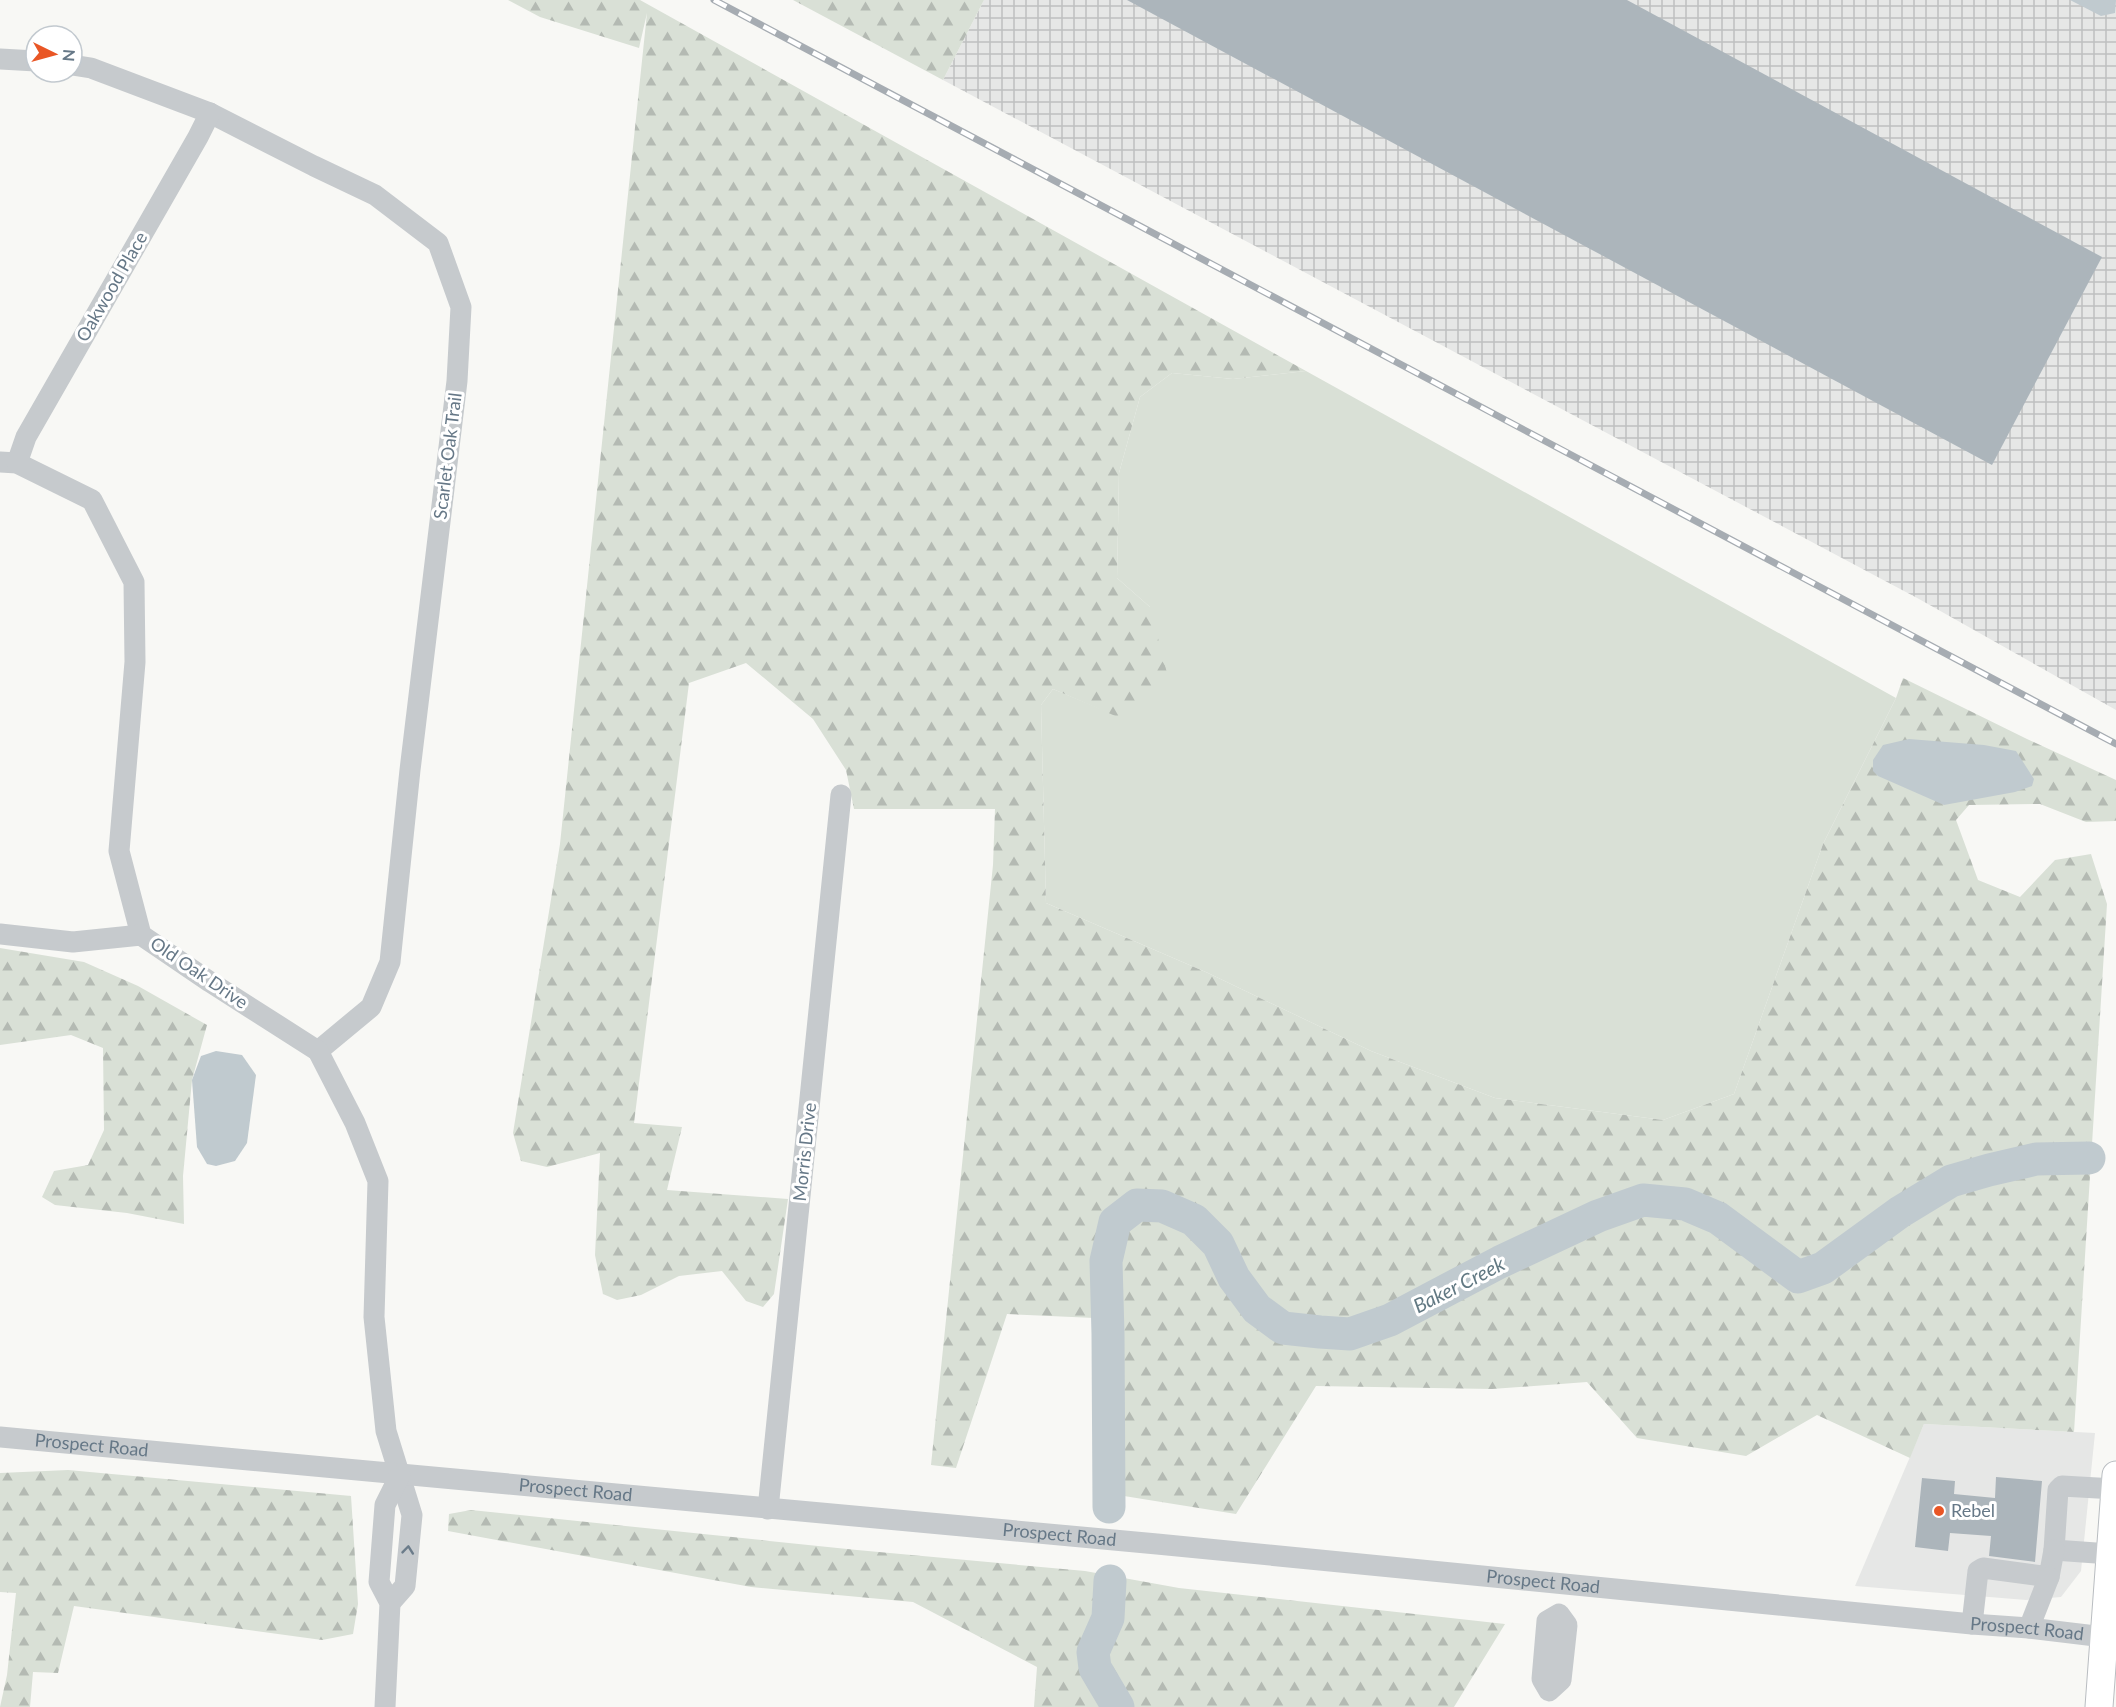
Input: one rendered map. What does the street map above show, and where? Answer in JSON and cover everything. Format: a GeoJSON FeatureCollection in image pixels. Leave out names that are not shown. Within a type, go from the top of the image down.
{"type":"FeatureCollection","features":[{"type":"Feature","properties":{"kind":"main road"},"geometry":{"type":"LineString","coordinates":[[2099,1707],[2110,1638],[2110,1554],[2116,1482]]}},
{"type":"Feature","properties":{"kind":"street"},"geometry":{"type":"LineString","coordinates":[[0,59],[24,61]]}},
{"type":"Feature","properties":{"kind":"street","name":"Scarlet Oak Trail"},"geometry":{"type":"LineString","coordinates":[[84,67],[210,113],[375,195],[438,243],[461,307],[457,381],[410,770],[390,962],[371,1007],[318,1052]]}},
{"type":"Feature","properties":{"kind":"street","name":"Oakwood Place"},"geometry":{"type":"LineString","coordinates":[[8,463],[26,437],[210,113]]}},
{"type":"Feature","properties":{"kind":"street","name":"Old Oak Drive"},"geometry":{"type":"LineString","coordinates":[[8,463],[92,500],[134,582],[135,662],[118,851],[141,935],[318,1052],[355,1123],[378,1182],[374,1317],[386,1431],[400,1475]]}},
{"type":"Feature","properties":{"kind":"street","name":"Morris Drive"},"geometry":{"type":"LineString","coordinates":[[768,1509],[842,795]]}},
{"type":"Feature","properties":{"kind":"street"},"geometry":{"type":"LineString","coordinates":[[0,934],[73,942],[141,935]]}},
{"type":"Feature","properties":{"kind":"street","name":"Prospect Road"},"geometry":{"type":"LineString","coordinates":[[0,1437],[2028,1628],[2110,1638]]}},
{"type":"Feature","properties":{"kind":"street"},"geometry":{"type":"LineString","coordinates":[[385,1707],[390,1603],[379,1582],[385,1505],[400,1475]]}},
{"type":"Feature","properties":{"kind":"street"},"geometry":{"type":"LineString","coordinates":[[2028,1628],[2049,1577],[2054,1550],[2058,1490],[2062,1486],[2116,1482]]}},
{"type":"Feature","properties":{"kind":"street"},"geometry":{"type":"LineString","coordinates":[[2054,1550],[2110,1554]]}},
{"type":"Feature","properties":{"kind":"street"},"geometry":{"type":"LineString","coordinates":[[1972,1624],[1978,1571],[1983,1568],[2049,1577]]}},
{"type":"Feature","properties":{"kind":"street"},"geometry":{"type":"LineString","coordinates":[[1549,1699],[1561,1680],[1567,1625],[1559,1614],[1561,1584]]}},
{"type":"Feature","properties":{"kind":"shaded area"},"geometry":{"type":"Polygon","coordinates":[[[984,0],[2116,0],[2116,710],[1919,599],[943,80],[984,0]]]}},
{"type":"Feature","properties":{"kind":"shaded area"},"geometry":{"type":"Polygon","coordinates":[[[2070,0],[2116,0],[2115,13],[2101,16],[2070,0]]]}},
{"type":"Feature","properties":{"kind":"shaded area"},"geometry":{"type":"Polygon","coordinates":[[[1909,739],[1984,745],[2016,751],[2034,779],[2032,786],[2015,792],[1944,805],[1878,776],[1873,771],[1873,760],[1883,745],[1909,739]]]}},
{"type":"Feature","properties":{"kind":"shaded area"},"geometry":{"type":"Polygon","coordinates":[[[216,1051],[242,1055],[256,1075],[247,1143],[235,1161],[216,1166],[207,1164],[197,1147],[192,1080],[201,1056],[216,1051]]]}},
{"type":"Feature","properties":{"kind":"shaded area"},"geometry":{"type":"Polygon","coordinates":[[[1924,1424],[2095,1433],[2081,1571],[2061,1597],[2026,1600],[1855,1586],[1924,1424]]]}},
{"type":"Feature","properties":{"kind":"green space"},"geometry":{"type":"Polygon","coordinates":[[[508,0],[640,0],[1306,371],[1233,379],[1172,373],[1140,397],[1119,473],[1117,578],[1150,607],[1167,673],[1120,718],[1053,689],[1041,705],[1046,903],[1208,973],[1371,1051],[1495,1098],[1663,1120],[1734,1094],[1823,844],[1896,698],[1903,678],[2116,780],[2116,821],[2086,822],[2040,804],[1969,805],[1956,820],[1978,880],[2020,897],[2055,860],[2091,854],[2107,904],[2074,1432],[1924,1424],[1910,1458],[1817,1415],[1746,1456],[1637,1438],[1587,1382],[1492,1389],[1316,1386],[1236,1514],[1124,1496],[1117,1319],[1007,1314],[956,1468],[931,1465],[993,865],[995,809],[854,809],[846,770],[813,719],[746,663],[689,683],[634,1123],[682,1127],[667,1190],[788,1199],[774,1294],[763,1307],[746,1301],[722,1271],[679,1276],[641,1295],[617,1300],[603,1294],[595,1255],[600,1153],[547,1167],[521,1161],[513,1133],[560,844],[647,13],[639,48],[540,17],[508,0]]]}},
{"type":"Feature","properties":{"kind":"green space"},"geometry":{"type":"Polygon","coordinates":[[[793,0],[984,0],[943,80],[793,0]]]}},
{"type":"Feature","properties":{"kind":"green space"},"geometry":{"type":"Polygon","coordinates":[[[1306,371],[1896,698],[1823,844],[1734,1094],[1663,1120],[1495,1098],[1371,1051],[1208,973],[1046,903],[1041,705],[1053,689],[1120,717],[1150,607],[1117,578],[1119,473],[1140,397],[1172,373],[1233,379],[1306,371]]]}},
{"type":"Feature","properties":{"kind":"green space"},"geometry":{"type":"Polygon","coordinates":[[[0,948],[84,962],[138,986],[207,1025],[192,1080],[183,1176],[184,1224],[127,1213],[55,1205],[42,1197],[54,1171],[88,1165],[104,1130],[103,1048],[71,1035],[0,1045],[0,948]]]}},
{"type":"Feature","properties":{"kind":"green space"},"geometry":{"type":"Polygon","coordinates":[[[68,1470],[351,1496],[358,1604],[353,1634],[322,1640],[74,1606],[58,1673],[33,1672],[30,1707],[0,1707],[7,1675],[16,1593],[0,1592],[0,1473],[68,1470]]]}},
{"type":"Feature","properties":{"kind":"green space"},"geometry":{"type":"Polygon","coordinates":[[[471,1510],[1085,1571],[1179,1588],[1505,1624],[1454,1707],[1034,1707],[1037,1667],[913,1602],[751,1587],[448,1531],[449,1514],[471,1510]]]}},
{"type":"Feature","properties":{"kind":"building"},"geometry":{"type":"Polygon","coordinates":[[[1127,0],[1627,0],[2102,257],[1992,465],[1127,0]]]}},
{"type":"Feature","properties":{"kind":"building"},"geometry":{"type":"Polygon","coordinates":[[[1996,1477],[2042,1481],[2035,1562],[1989,1556],[1991,1536],[1950,1533],[1948,1551],[1915,1547],[1922,1478],[1955,1481],[1954,1494],[1995,1498],[1996,1477]]]}},
{"type":"Feature","properties":{"kind":"waterway","name":"Baker Creek"},"geometry":{"type":"LineString","coordinates":[[1109,1507],[1106,1261],[1115,1222],[1137,1205],[1162,1206],[1194,1220],[1218,1244],[1234,1278],[1257,1309],[1283,1328],[1350,1334],[1390,1320],[1500,1262],[1598,1216],[1643,1200],[1685,1204],[1718,1218],[1798,1277],[1823,1268],[1900,1212],[1951,1181],[2036,1159],[2089,1158]]}},
{"type":"Feature","properties":{"kind":"waterway","name":"Baker Creek"},"geometry":{"type":"LineString","coordinates":[[1110,1581],[1108,1618],[1093,1652],[1095,1668],[1118,1707]]}},
{"type":"Feature","properties":{"kind":"railway"},"geometry":{"type":"LineString","coordinates":[[714,0],[2116,744]]}},
{"type":"Feature","properties":{"kind":"place","name":"Rebel"},"geometry":{"type":"Point","coordinates":[1939,1511]}}]}
